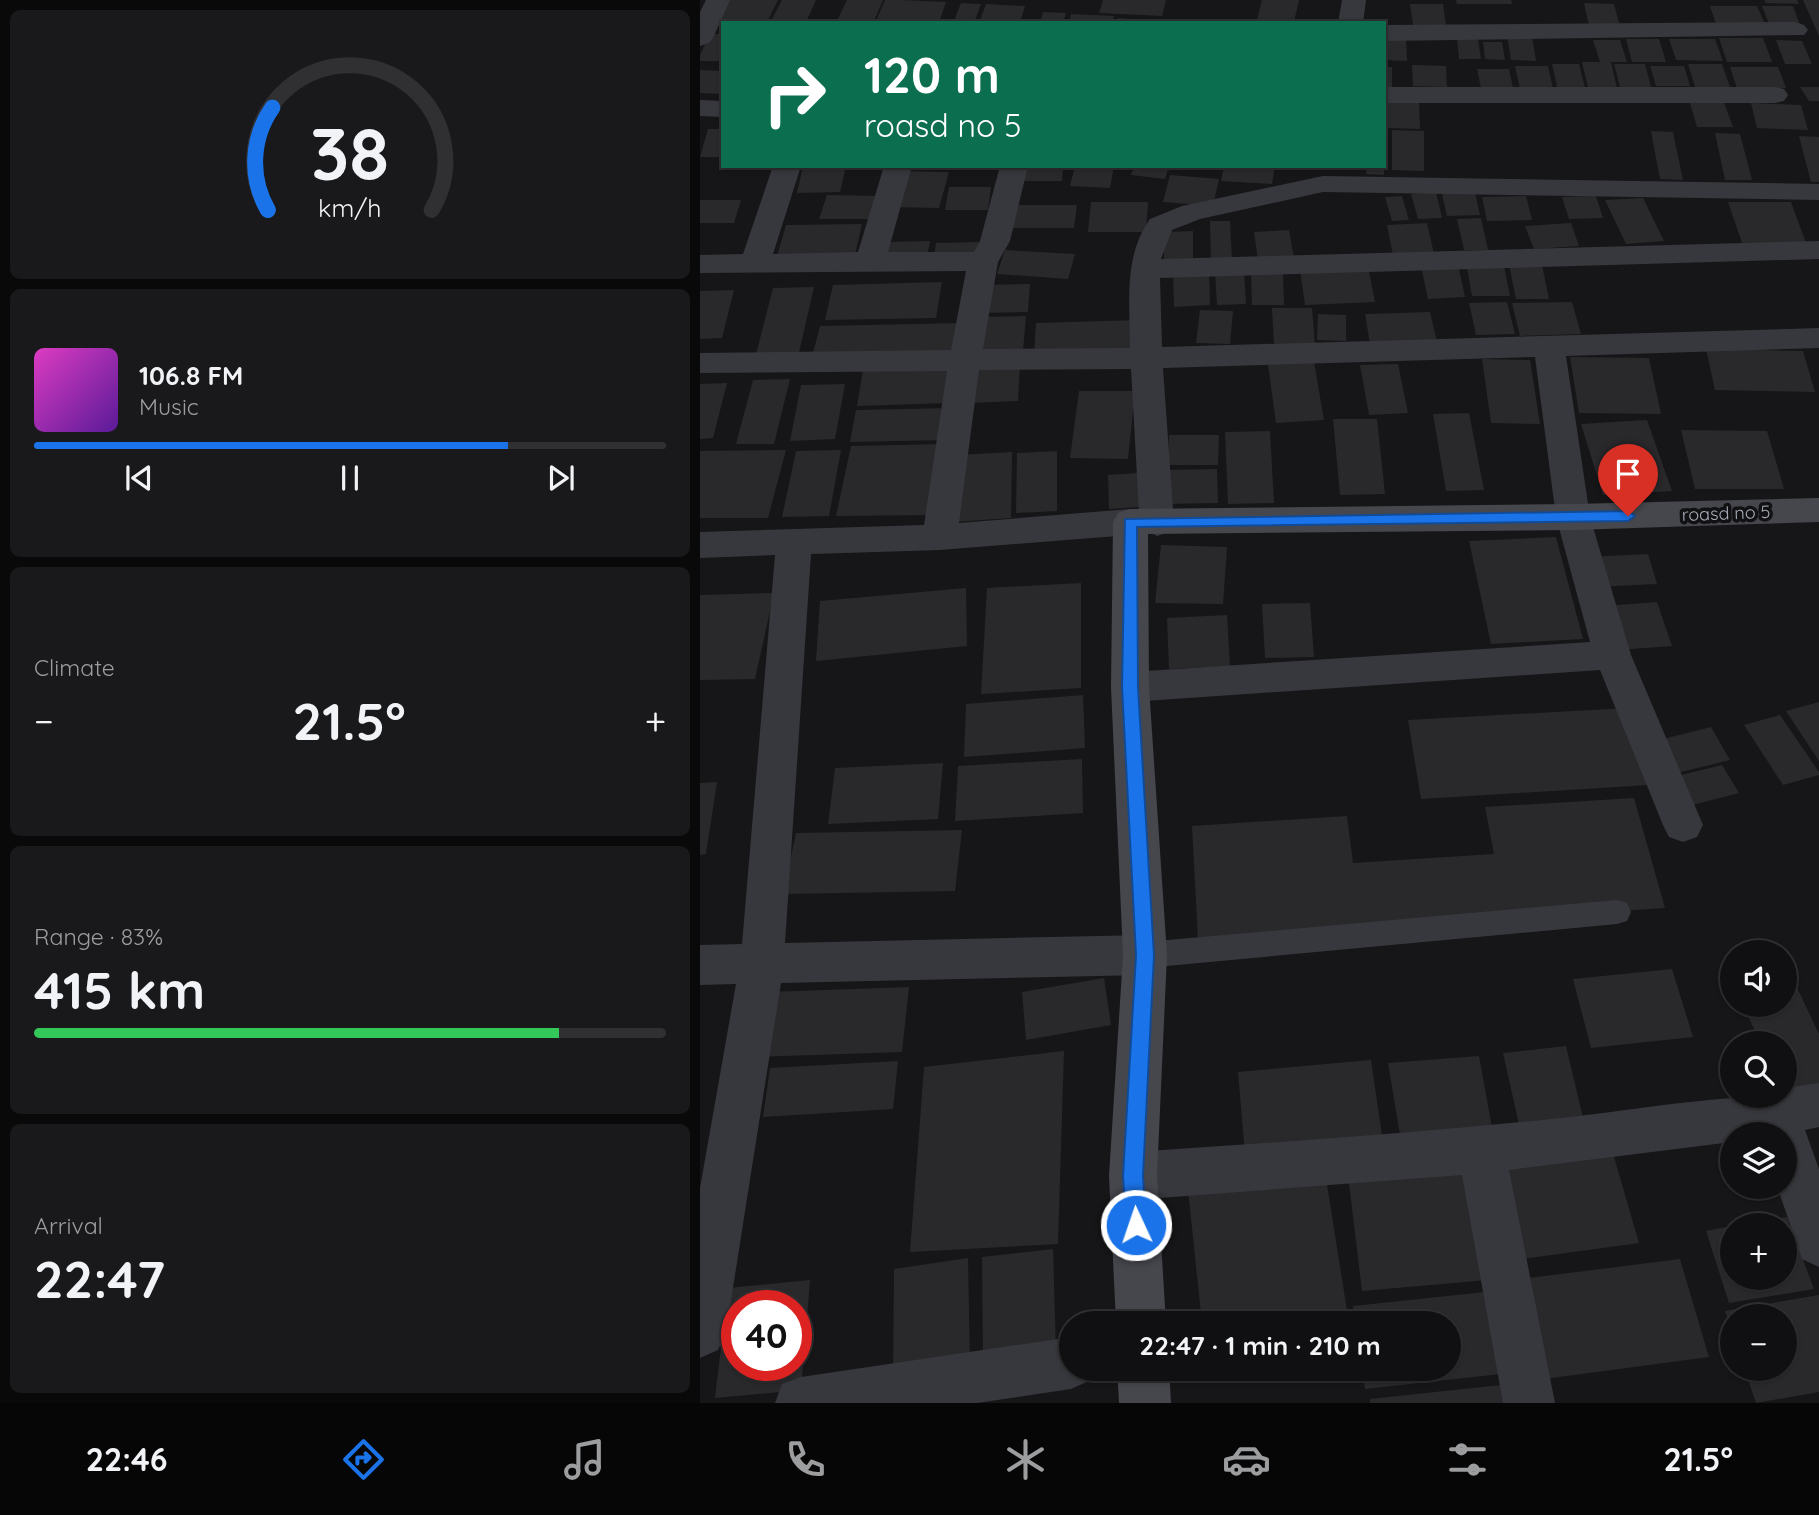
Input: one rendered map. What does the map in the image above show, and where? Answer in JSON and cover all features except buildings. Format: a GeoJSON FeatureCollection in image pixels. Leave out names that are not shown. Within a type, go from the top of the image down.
{"type":"FeatureCollection","features":[{"type":"Feature","properties":{"kind":"street"},"geometry":{"type":"LineString","coordinates":[[1350,21],[1354,0]]}},
{"type":"Feature","properties":{"kind":"street"},"geometry":{"type":"LineString","coordinates":[[1386,33],[1795,30]]}},
{"type":"Feature","properties":{"kind":"street"},"geometry":{"type":"LineString","coordinates":[[1386,95],[1775,95]]}},
{"type":"Feature","properties":{"kind":"street"},"geometry":{"type":"LineString","coordinates":[[700,108],[721,109]]}},
{"type":"Feature","properties":{"kind":"street"},"geometry":{"type":"LineString","coordinates":[[755,263],[786,168]]}},
{"type":"Feature","properties":{"kind":"street"},"geometry":{"type":"LineString","coordinates":[[870,261],[897,168]]}},
{"type":"Feature","properties":{"kind":"street"},"geometry":{"type":"LineString","coordinates":[[940,537],[965,359],[983,262],[995,242],[1014,168]]}},
{"type":"Feature","properties":{"kind":"street"},"geometry":{"type":"LineString","coordinates":[[1140,1311],[1133,1176],[1145,955],[1130,687],[1144,523],[1145,269],[1148,250],[1160,225],[1192,212],[1325,175],[1819,192]]}},
{"type":"Feature","properties":{"kind":"street"},"geometry":{"type":"LineString","coordinates":[[1145,269],[1819,250]]}},
{"type":"Feature","properties":{"kind":"street"},"geometry":{"type":"LineString","coordinates":[[700,264],[983,262]]}},
{"type":"Feature","properties":{"kind":"street"},"geometry":{"type":"LineString","coordinates":[[700,363],[1146,358],[1819,338]]}},
{"type":"Feature","properties":{"kind":"street"},"geometry":{"type":"LineString","coordinates":[[1549,348],[1573,517],[1612,655],[1683,825]]}},
{"type":"Feature","properties":{"kind":"street","name":"roasd no 5"},"geometry":{"type":"LineString","coordinates":[[1144,523],[1573,517],[1819,510]]}},
{"type":"Feature","properties":{"kind":"street"},"geometry":{"type":"LineString","coordinates":[[700,545],[940,537],[1144,523]]}},
{"type":"Feature","properties":{"kind":"street"},"geometry":{"type":"LineString","coordinates":[[700,1332],[762,962],[794,541]]}},
{"type":"Feature","properties":{"kind":"street"},"geometry":{"type":"LineString","coordinates":[[1130,687],[1612,655]]}},
{"type":"Feature","properties":{"kind":"street"},"geometry":{"type":"LineString","coordinates":[[700,965],[1145,955]]}},
{"type":"Feature","properties":{"kind":"street"},"geometry":{"type":"LineString","coordinates":[[1133,1176],[1481,1151],[1720,1124]]}},
{"type":"Feature","properties":{"kind":"street"},"geometry":{"type":"LineString","coordinates":[[1797,1148],[1819,1242]]}},
{"type":"Feature","properties":{"kind":"street"},"geometry":{"type":"LineString","coordinates":[[1481,1151],[1529,1403]]}},
{"type":"Feature","properties":{"kind":"street"},"geometry":{"type":"LineString","coordinates":[[801,1403],[1059,1365]]}},
{"type":"Feature","properties":{"kind":"street"},"geometry":{"type":"LineString","coordinates":[[1144,1381],[1145,1403]]}},
{"type":"Feature","properties":{"kind":"lane"},"geometry":{"type":"LineString","coordinates":[[1145,955],[1617,912]]}},
{"type":"Feature","properties":{"kind":"route"},"geometry":{"type":"LineString","coordinates":[[1136,1225],[1133,1176],[1145,955],[1130,687],[1130,522],[1628,516]]}}]}
